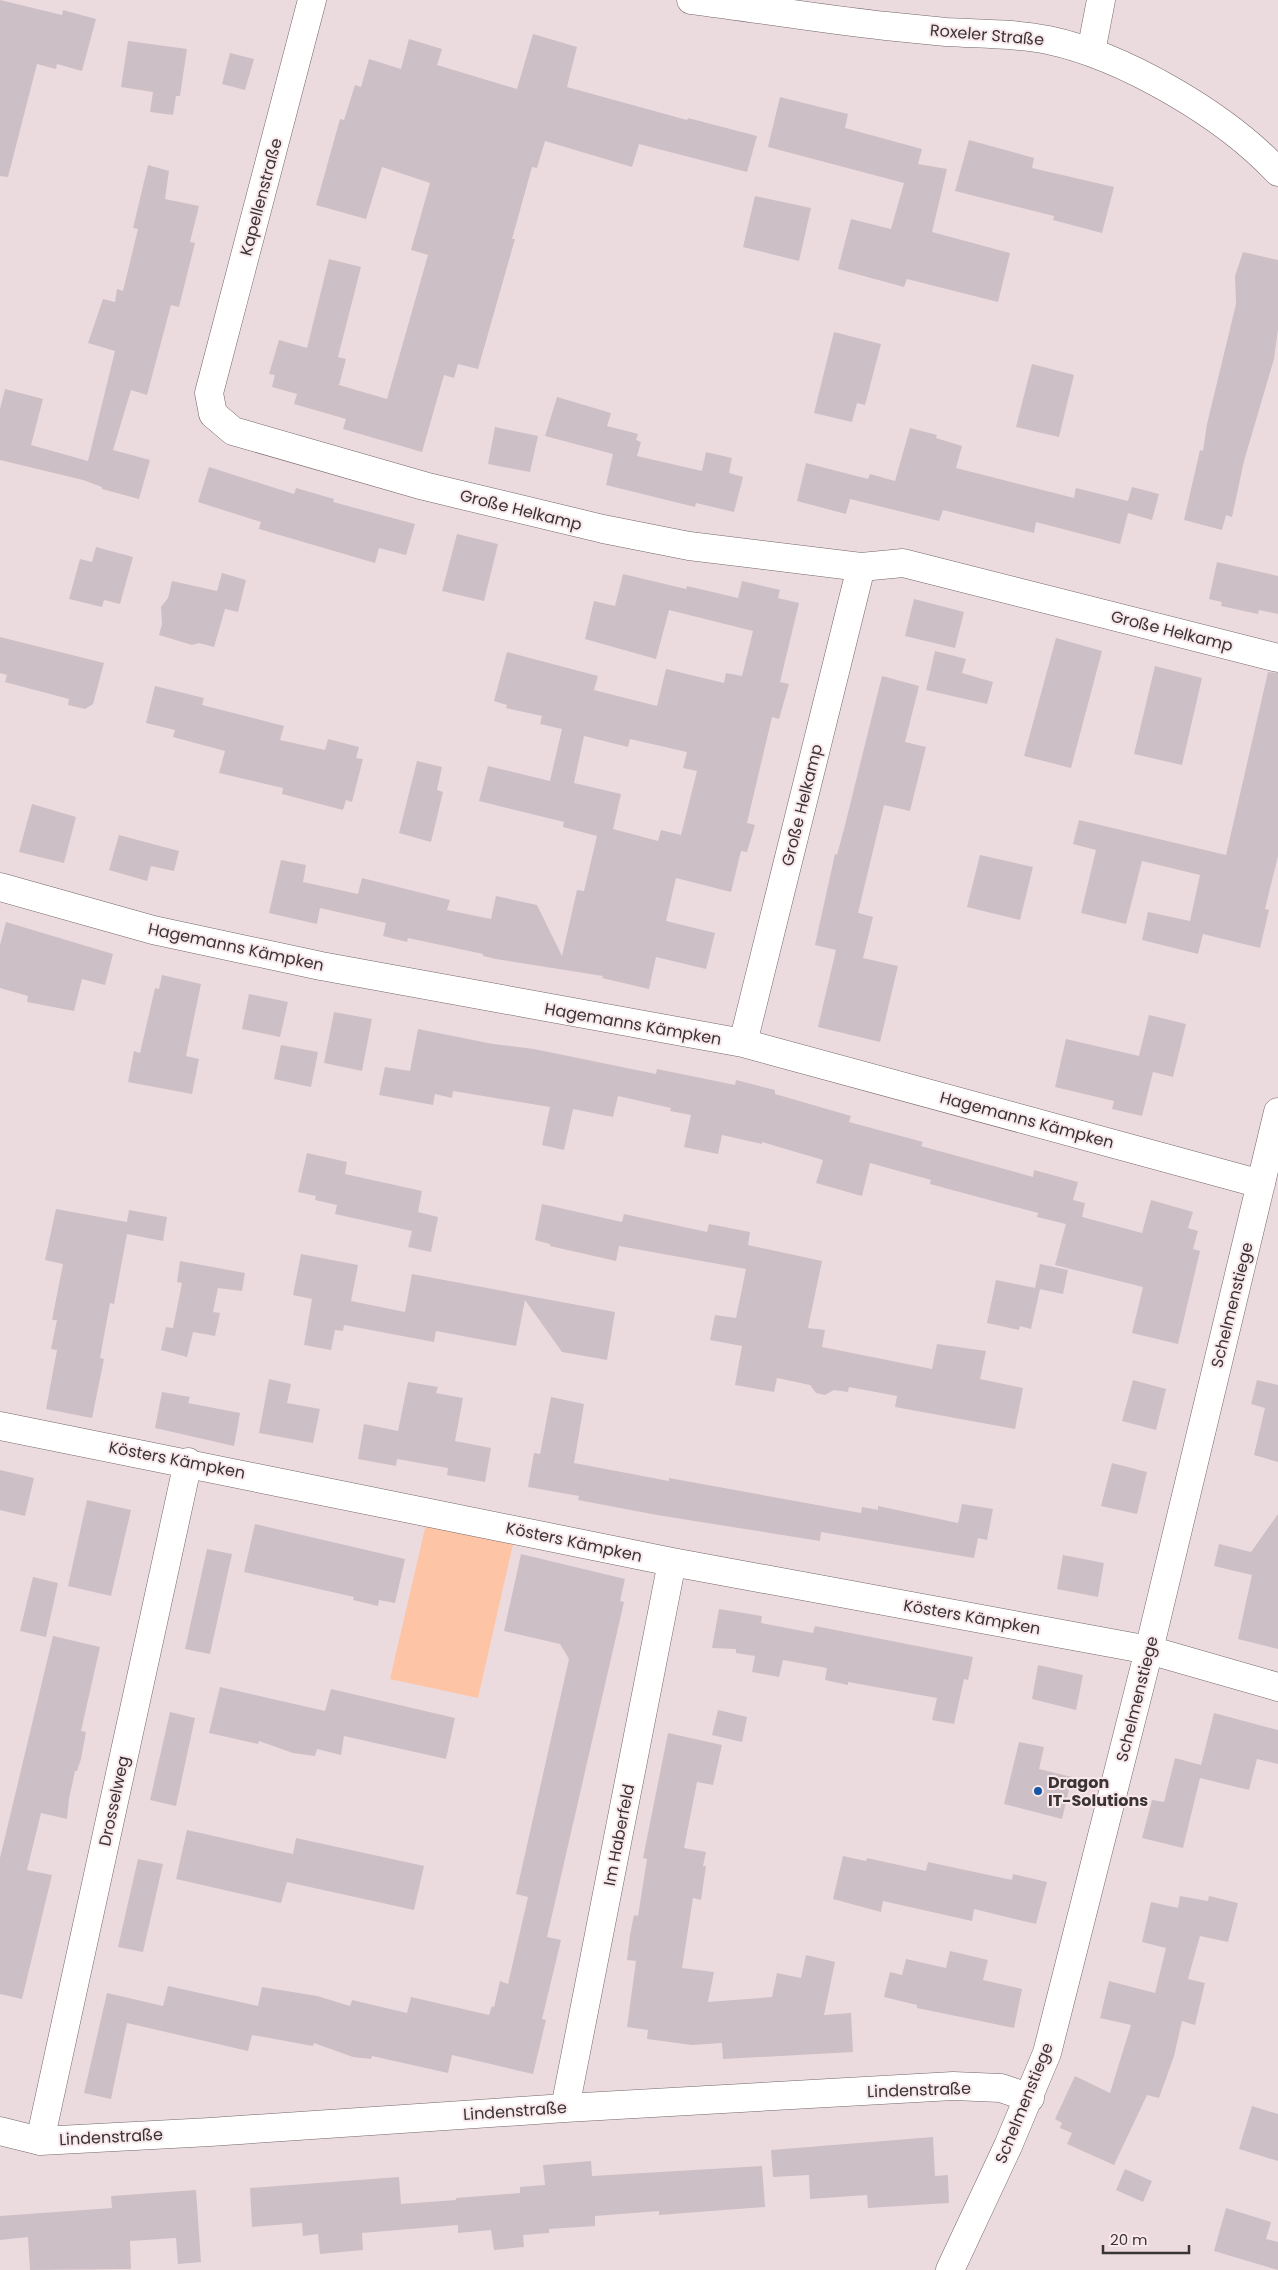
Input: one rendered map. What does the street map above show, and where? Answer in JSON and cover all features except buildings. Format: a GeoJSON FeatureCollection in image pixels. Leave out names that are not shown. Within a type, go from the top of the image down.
{"type":"FeatureCollection","features":[{"type":"Feature","properties":{"kind":"street","name":"Kapellenstraße"},"geometry":{"type":"LineString","coordinates":[[209,393],[312,0]]}},
{"type":"Feature","properties":{"kind":"street","name":"Roxeler Straße"},"geometry":{"type":"LineString","coordinates":[[691,0],[860,23],[947,32],[1000,34],[1048,40],[1091,52],[1128,68],[1199,108],[1233,132],[1278,172]]}},
{"type":"Feature","properties":{"kind":"street"},"geometry":{"type":"LineString","coordinates":[[1091,52],[1101,0]]}},
{"type":"Feature","properties":{"kind":"street","name":"Große Helkamp"},"geometry":{"type":"LineString","coordinates":[[209,393],[213,414],[233,431],[424,486],[535,514],[689,546],[862,567],[904,563],[1278,658]]}},
{"type":"Feature","properties":{"kind":"street","name":"Große Helkamp"},"geometry":{"type":"LineString","coordinates":[[744,1043],[862,567]]}},
{"type":"Feature","properties":{"kind":"street","name":"Hagemanns Kämpken"},"geometry":{"type":"LineString","coordinates":[[0,887],[153,930],[321,966],[744,1043],[1262,1184]]}},
{"type":"Feature","properties":{"kind":"street","name":"Schelmenstiege"},"geometry":{"type":"LineString","coordinates":[[950,2270],[1030,2098],[1047,2053],[1150,1650],[1278,1112]]}},
{"type":"Feature","properties":{"kind":"street","name":"Kösters Kämpken"},"geometry":{"type":"LineString","coordinates":[[0,1426],[188,1462],[672,1562],[1150,1650],[1278,1687]]}},
{"type":"Feature","properties":{"kind":"street","name":"Drosselweg"},"geometry":{"type":"LineString","coordinates":[[40,2141],[188,1462]]}},
{"type":"Feature","properties":{"kind":"street","name":"Im Haberfeld"},"geometry":{"type":"LineString","coordinates":[[565,2108],[672,1562]]}},
{"type":"Feature","properties":{"kind":"street","name":"Lindenstraße"},"geometry":{"type":"LineString","coordinates":[[0,2131],[40,2141],[953,2086],[1001,2088],[1030,2098]]}},
{"type":"Feature","properties":{"kind":"shaded area"},"geometry":{"type":"Polygon","coordinates":[[[426,1524],[514,1540],[478,1698],[390,1679],[426,1524]]]}},
{"type":"Feature","properties":{"kind":"place","name":"Dragon IT-Solutions"},"geometry":{"type":"Point","coordinates":[1038,1791]}}]}
